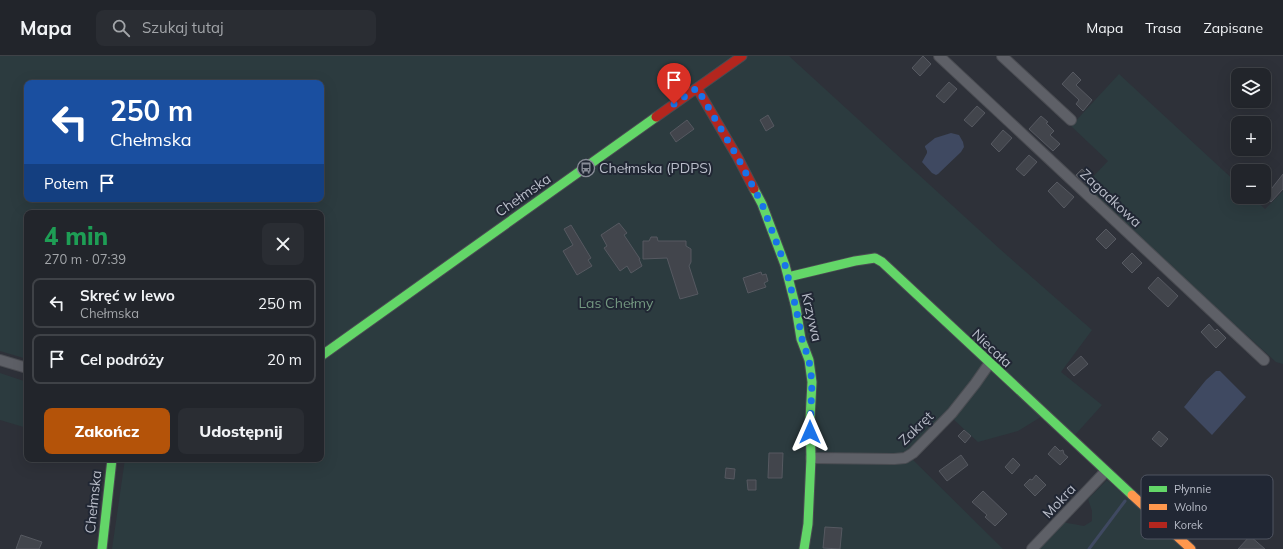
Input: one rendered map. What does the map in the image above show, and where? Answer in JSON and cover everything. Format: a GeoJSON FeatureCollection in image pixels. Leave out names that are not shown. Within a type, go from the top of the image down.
{"type":"FeatureCollection","features":[{"type":"Feature","properties":{"kind":"street","name":"Chełmska"},"geometry":{"type":"LineString","coordinates":[[324,354],[742,56]]}},
{"type":"Feature","properties":{"kind":"street","name":"Zagadkowa"},"geometry":{"type":"LineString","coordinates":[[939,56],[1264,360]]}},
{"type":"Feature","properties":{"kind":"street"},"geometry":{"type":"LineString","coordinates":[[1002,56],[1071,120]]}},
{"type":"Feature","properties":{"kind":"street","name":"Krzywa"},"geometry":{"type":"LineString","coordinates":[[697,88],[738,158],[762,204],[777,241],[788,277],[802,339],[809,360],[812,382],[810,419],[811,458],[808,524],[804,549]]}},
{"type":"Feature","properties":{"kind":"street","name":"Niecała"},"geometry":{"type":"LineString","coordinates":[[788,277],[855,261],[875,258],[882,262],[989,364],[1141,504]]}},
{"type":"Feature","properties":{"kind":"street"},"geometry":{"type":"LineString","coordinates":[[0,360],[24,367]]}},
{"type":"Feature","properties":{"kind":"street","name":"Zakręt"},"geometry":{"type":"LineString","coordinates":[[811,458],[904,458],[913,453],[952,413],[989,364]]}},
{"type":"Feature","properties":{"kind":"street","name":"Chełmska"},"geometry":{"type":"LineString","coordinates":[[102,549],[112,462]]}},
{"type":"Feature","properties":{"kind":"street","name":"Mokra"},"geometry":{"type":"LineString","coordinates":[[1032,549],[1105,472]]}},
{"type":"Feature","properties":{"kind":"street","name":"Niecała"},"geometry":{"type":"LineString","coordinates":[[1180,539],[1191,549]]}},
{"type":"Feature","properties":{"kind":"green space","name":"Las Chełmy"},"geometry":{"type":"Polygon","coordinates":[[[0,56],[789,56],[1001,250],[1092,330],[1061,372],[1102,405],[1075,435],[1049,412],[1018,431],[978,442],[952,418],[912,459],[1003,549],[112,549],[125,462],[324,462],[324,210],[24,210],[24,358],[0,351],[0,56]]]}},
{"type":"Feature","properties":{"kind":"green space"},"geometry":{"type":"Polygon","coordinates":[[[1119,74],[1231,178],[1231,204],[1260,204],[1265,209],[1283,191],[1283,364],[1276,362],[1083,187],[1108,161],[1071,126],[1119,74]]]}},
{"type":"Feature","properties":{"kind":"green space"},"geometry":{"type":"Polygon","coordinates":[[[0,373],[24,381],[24,427],[0,420],[0,373]]]}},
{"type":"Feature","properties":{"kind":"green space"},"geometry":{"type":"Polygon","coordinates":[[[1107,480],[1141,510],[1141,539],[1174,539],[1185,549],[1037,549],[1062,522],[1084,526],[1092,521],[1092,511],[1088,499],[1107,480]]]}},
{"type":"Feature","properties":{"kind":"water"},"geometry":{"type":"Polygon","coordinates":[[[951,133],[959,135],[964,147],[961,152],[936,175],[932,173],[922,162],[927,153],[925,146],[935,138],[951,133]]]}},
{"type":"Feature","properties":{"kind":"water"},"geometry":{"type":"Polygon","coordinates":[[[1216,371],[1220,371],[1246,397],[1212,435],[1184,407],[1206,380],[1216,371]]]}},
{"type":"Feature","properties":{"kind":"building"},"geometry":{"type":"Polygon","coordinates":[[[923,56],[931,64],[920,76],[912,68],[923,56]]]}},
{"type":"Feature","properties":{"kind":"building"},"geometry":{"type":"Polygon","coordinates":[[[1073,72],[1081,80],[1076,85],[1092,100],[1083,111],[1076,104],[1079,100],[1062,84],[1073,72]]]}},
{"type":"Feature","properties":{"kind":"building"},"geometry":{"type":"Polygon","coordinates":[[[949,82],[957,89],[944,103],[936,96],[949,82]]]}},
{"type":"Feature","properties":{"kind":"building"},"geometry":{"type":"Polygon","coordinates":[[[977,106],[985,113],[972,127],[964,120],[977,106]]]}},
{"type":"Feature","properties":{"kind":"building"},"geometry":{"type":"Polygon","coordinates":[[[768,115],[774,126],[766,131],[760,120],[768,115]]]}},
{"type":"Feature","properties":{"kind":"building"},"geometry":{"type":"Polygon","coordinates":[[[1041,116],[1048,122],[1046,123],[1054,131],[1050,135],[1060,144],[1053,151],[1029,129],[1041,116]]]}},
{"type":"Feature","properties":{"kind":"building"},"geometry":{"type":"Polygon","coordinates":[[[687,120],[694,129],[676,142],[670,133],[687,120]]]}},
{"type":"Feature","properties":{"kind":"building"},"geometry":{"type":"Polygon","coordinates":[[[1003,130],[1012,138],[999,152],[991,144],[1003,130]]]}},
{"type":"Feature","properties":{"kind":"building"},"geometry":{"type":"Polygon","coordinates":[[[1029,155],[1037,162],[1024,176],[1016,169],[1029,155]]]}},
{"type":"Feature","properties":{"kind":"building"},"geometry":{"type":"Polygon","coordinates":[[[1082,169],[1092,179],[1086,184],[1076,175],[1082,169]]]}},
{"type":"Feature","properties":{"kind":"building"},"geometry":{"type":"Polygon","coordinates":[[[1283,174],[1283,189],[1271,202],[1271,189],[1283,174]]]}},
{"type":"Feature","properties":{"kind":"building"},"geometry":{"type":"Polygon","coordinates":[[[1057,182],[1074,197],[1064,208],[1048,191],[1057,182]]]}},
{"type":"Feature","properties":{"kind":"building"},"geometry":{"type":"Polygon","coordinates":[[[619,223],[627,233],[624,235],[640,259],[642,266],[631,273],[627,266],[620,271],[604,248],[607,246],[601,235],[619,223]]]}},
{"type":"Feature","properties":{"kind":"building"},"geometry":{"type":"Polygon","coordinates":[[[571,225],[591,258],[588,260],[592,266],[577,275],[563,251],[573,245],[564,229],[571,225]]]}},
{"type":"Feature","properties":{"kind":"building"},"geometry":{"type":"Polygon","coordinates":[[[1106,229],[1116,239],[1106,249],[1096,239],[1106,229]]]}},
{"type":"Feature","properties":{"kind":"building"},"geometry":{"type":"Polygon","coordinates":[[[651,237],[657,237],[658,241],[686,241],[686,246],[691,249],[691,262],[689,266],[698,294],[680,299],[667,258],[643,259],[643,241],[649,241],[651,237]]]}},
{"type":"Feature","properties":{"kind":"building"},"geometry":{"type":"Polygon","coordinates":[[[1132,253],[1142,263],[1132,273],[1122,263],[1132,253]]]}},
{"type":"Feature","properties":{"kind":"building"},"geometry":{"type":"Polygon","coordinates":[[[761,272],[762,275],[766,274],[768,281],[764,283],[766,287],[748,293],[743,278],[761,272]]]}},
{"type":"Feature","properties":{"kind":"building"},"geometry":{"type":"Polygon","coordinates":[[[1158,277],[1178,296],[1168,307],[1148,288],[1158,277]]]}},
{"type":"Feature","properties":{"kind":"building"},"geometry":{"type":"Polygon","coordinates":[[[1209,324],[1215,331],[1217,329],[1226,338],[1216,348],[1201,332],[1209,324]]]}},
{"type":"Feature","properties":{"kind":"building"},"geometry":{"type":"Polygon","coordinates":[[[1081,356],[1088,364],[1074,376],[1067,368],[1081,356]]]}},
{"type":"Feature","properties":{"kind":"building"},"geometry":{"type":"Polygon","coordinates":[[[964,430],[971,436],[965,443],[958,436],[964,430]]]}},
{"type":"Feature","properties":{"kind":"building"},"geometry":{"type":"Polygon","coordinates":[[[1159,431],[1168,439],[1161,447],[1152,439],[1159,431]]]}},
{"type":"Feature","properties":{"kind":"building"},"geometry":{"type":"Polygon","coordinates":[[[1055,446],[1060,451],[1063,450],[1064,454],[1068,457],[1060,465],[1048,454],[1055,446]]]}},
{"type":"Feature","properties":{"kind":"building"},"geometry":{"type":"Polygon","coordinates":[[[769,453],[783,453],[782,478],[768,478],[769,453]]]}},
{"type":"Feature","properties":{"kind":"building"},"geometry":{"type":"Polygon","coordinates":[[[961,455],[968,465],[947,481],[939,471],[961,455]]]}},
{"type":"Feature","properties":{"kind":"building"},"geometry":{"type":"Polygon","coordinates":[[[1013,458],[1020,465],[1012,474],[1005,467],[1013,458]]]}},
{"type":"Feature","properties":{"kind":"building"},"geometry":{"type":"Polygon","coordinates":[[[726,468],[735,469],[734,479],[725,478],[726,468]]]}},
{"type":"Feature","properties":{"kind":"building"},"geometry":{"type":"Polygon","coordinates":[[[1036,475],[1046,485],[1035,496],[1024,485],[1030,479],[1032,480],[1036,475]]]}},
{"type":"Feature","properties":{"kind":"building"},"geometry":{"type":"Polygon","coordinates":[[[747,480],[756,480],[756,490],[748,490],[747,480]]]}},
{"type":"Feature","properties":{"kind":"building"},"geometry":{"type":"Polygon","coordinates":[[[983,491],[1007,514],[995,526],[985,517],[987,515],[972,502],[983,491]]]}},
{"type":"Feature","properties":{"kind":"building"},"geometry":{"type":"Polygon","coordinates":[[[825,527],[842,528],[840,549],[823,548],[825,527]]]}},
{"type":"Feature","properties":{"kind":"building"},"geometry":{"type":"Polygon","coordinates":[[[21,535],[42,542],[39,549],[16,549],[21,535]]]}},
{"type":"Feature","properties":{"kind":"building"},"geometry":{"type":"Polygon","coordinates":[[[1247,539],[1253,539],[1265,549],[1238,549],[1247,539]]]}},
{"type":"Feature","properties":{"kind":"waterway"},"geometry":{"type":"LineString","coordinates":[[1089,549],[1125,501]]}},
{"type":"Feature","properties":{"kind":"traffic: fast"},"geometry":{"type":"LineString","coordinates":[[324,354],[656,117]]}},
{"type":"Feature","properties":{"kind":"traffic: fast"},"geometry":{"type":"LineString","coordinates":[[754,189],[762,204],[785,265],[796,308],[801,339],[809,360],[812,382],[810,419],[811,458],[808,524],[804,549]]}},
{"type":"Feature","properties":{"kind":"traffic: fast"},"geometry":{"type":"LineString","coordinates":[[788,277],[855,261],[875,258],[882,262],[1132,495]]}},
{"type":"Feature","properties":{"kind":"traffic: fast"},"geometry":{"type":"LineString","coordinates":[[102,549],[112,462]]}},
{"type":"Feature","properties":{"kind":"traffic: slow"},"geometry":{"type":"LineString","coordinates":[[1132,495],[1141,503]]}},
{"type":"Feature","properties":{"kind":"traffic: slow"},"geometry":{"type":"LineString","coordinates":[[1180,539],[1191,549]]}},
{"type":"Feature","properties":{"kind":"traffic: jam"},"geometry":{"type":"LineString","coordinates":[[656,117],[742,56]]}},
{"type":"Feature","properties":{"kind":"traffic: jam"},"geometry":{"type":"LineString","coordinates":[[697,88],[738,158],[754,189]]}},
{"type":"Feature","properties":{"kind":"place","name":"Chełmska (PDPS)"},"geometry":{"type":"Point","coordinates":[586,168]}},
{"type":"Feature","properties":{"kind":"route"},"geometry":{"type":"LineString","coordinates":[[674,104],[697,88],[738,158],[762,204],[785,265],[802,339],[809,360],[812,382],[810,432]]}}]}
